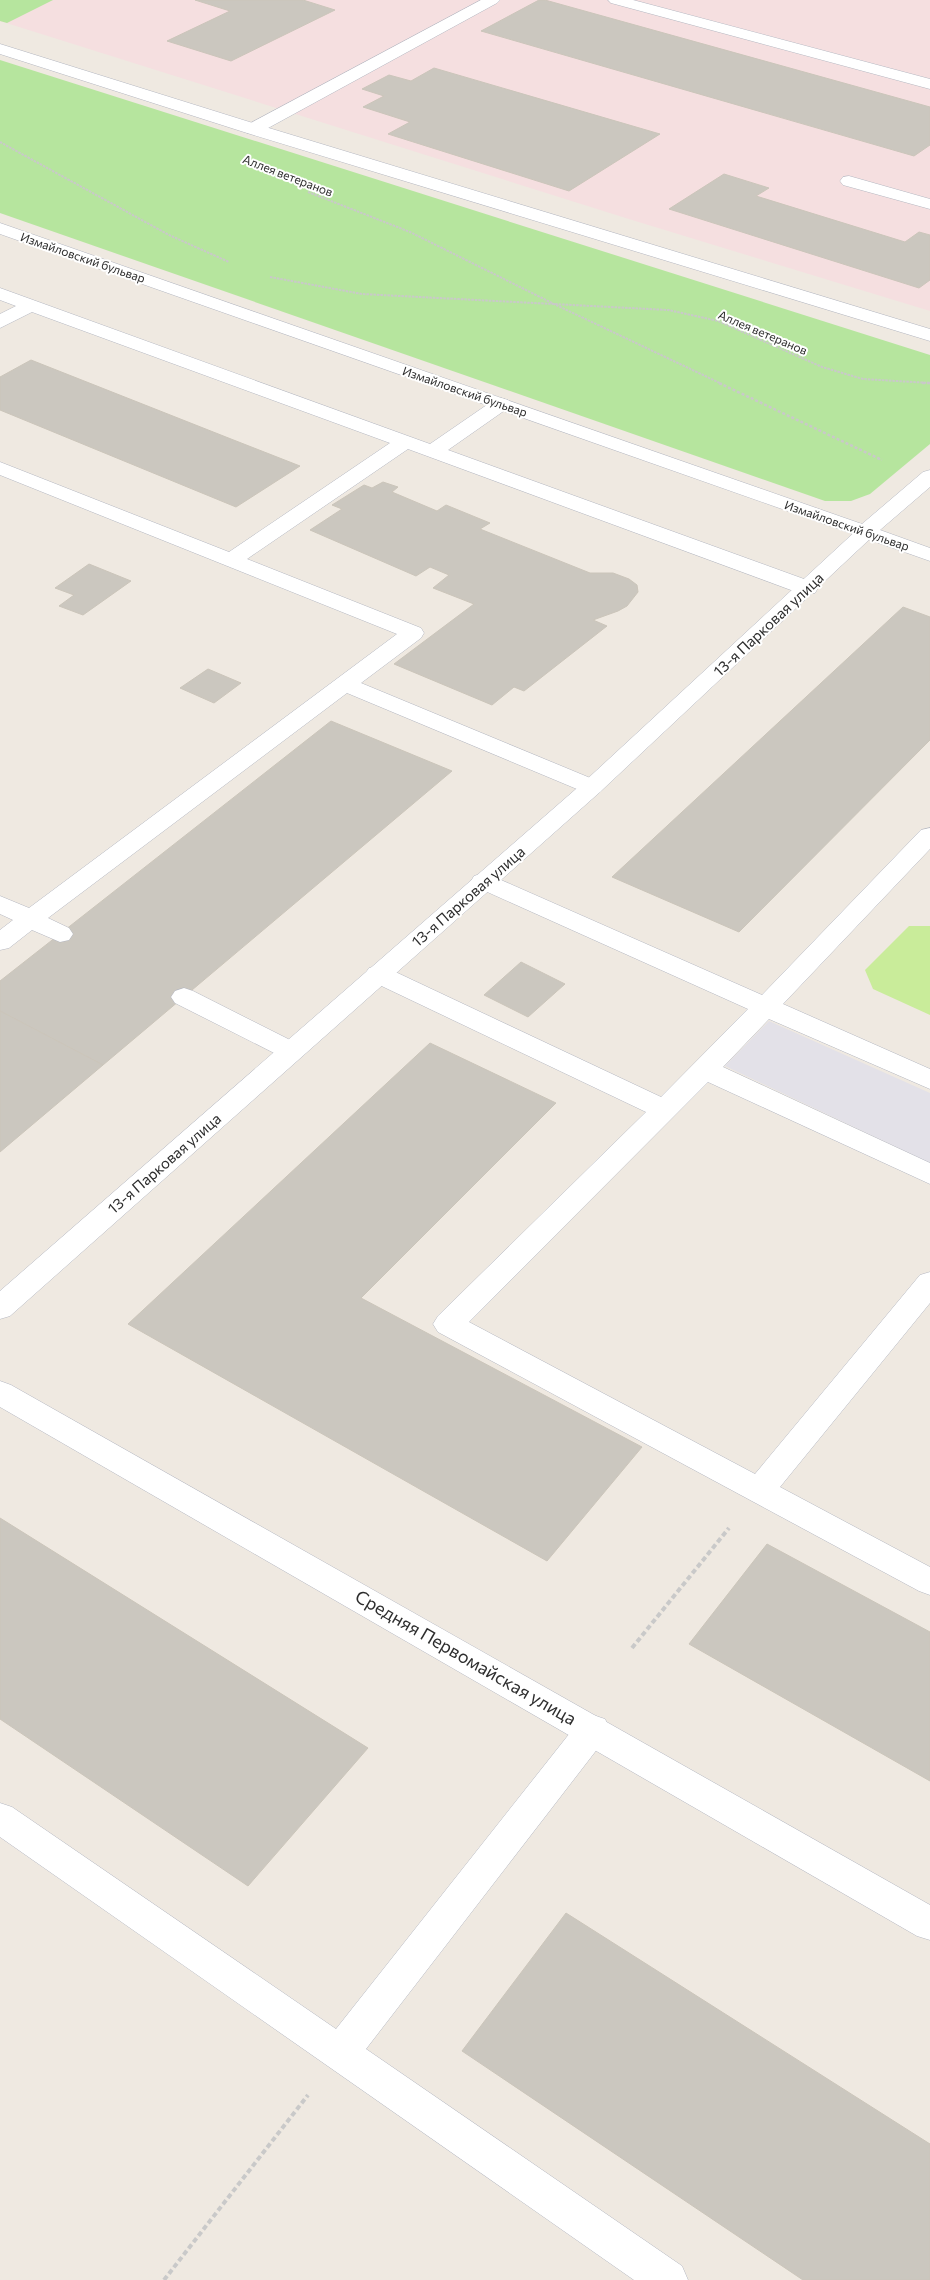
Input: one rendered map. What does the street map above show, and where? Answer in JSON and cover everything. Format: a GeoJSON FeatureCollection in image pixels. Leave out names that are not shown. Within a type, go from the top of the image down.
{"type":"FeatureCollection","features":[{"type":"Feature","properties":{"kind":"street"},"geometry":{"type":"LineString","coordinates":[[253,129],[492,0]]}},
{"type":"Feature","properties":{"kind":"street"},"geometry":{"type":"LineString","coordinates":[[616,0],[930,84]]}},
{"type":"Feature","properties":{"kind":"street"},"geometry":{"type":"LineString","coordinates":[[0,49],[253,129],[930,335]]}},
{"type":"Feature","properties":{"kind":"street"},"geometry":{"type":"LineString","coordinates":[[849,180],[930,204]]}},
{"type":"Feature","properties":{"kind":"street","name":"Измайловский бульвар"},"geometry":{"type":"LineString","coordinates":[[0,228],[930,555]]}},
{"type":"Feature","properties":{"kind":"street"},"geometry":{"type":"LineString","coordinates":[[0,294],[807,588]]}},
{"type":"Feature","properties":{"kind":"street"},"geometry":{"type":"LineString","coordinates":[[0,322],[31,305]]}},
{"type":"Feature","properties":{"kind":"street"},"geometry":{"type":"LineString","coordinates":[[432,452],[501,404]]}},
{"type":"Feature","properties":{"kind":"street"},"geometry":{"type":"LineString","coordinates":[[231,560],[405,442]]}},
{"type":"Feature","properties":{"kind":"street"},"geometry":{"type":"LineString","coordinates":[[0,468],[413,632],[0,942]]}},
{"type":"Feature","properties":{"kind":"street","name":"13-я Парковая улица"},"geometry":{"type":"LineString","coordinates":[[0,1308],[592,787],[866,532],[930,476]]}},
{"type":"Feature","properties":{"kind":"street"},"geometry":{"type":"LineString","coordinates":[[344,684],[592,787]]}},
{"type":"Feature","properties":{"kind":"street"},"geometry":{"type":"LineString","coordinates":[[930,835],[705,1070],[448,1324],[930,1582]]}},
{"type":"Feature","properties":{"kind":"street"},"geometry":{"type":"LineString","coordinates":[[483,881],[555,915],[767,1006],[930,1080]]}},
{"type":"Feature","properties":{"kind":"street"},"geometry":{"type":"LineString","coordinates":[[0,904],[60,934]]}},
{"type":"Feature","properties":{"kind":"street"},"geometry":{"type":"LineString","coordinates":[[378,974],[665,1110]]}},
{"type":"Feature","properties":{"kind":"street"},"geometry":{"type":"LineString","coordinates":[[184,997],[291,1051]]}},
{"type":"Feature","properties":{"kind":"street"},"geometry":{"type":"LineString","coordinates":[[705,1070],[930,1174]]}},
{"type":"Feature","properties":{"kind":"street"},"geometry":{"type":"LineString","coordinates":[[760,1490],[930,1283]]}},
{"type":"Feature","properties":{"kind":"street","name":"Средняя Первомайская улица"},"geometry":{"type":"LineString","coordinates":[[0,1393],[930,1924]]}},
{"type":"Feature","properties":{"kind":"street"},"geometry":{"type":"LineString","coordinates":[[341,2052],[593,1730]]}},
{"type":"Feature","properties":{"kind":"street"},"geometry":{"type":"LineString","coordinates":[[0,1818],[341,2052],[668,2280]]}},
{"type":"Feature","properties":{"kind":"path"},"geometry":{"type":"LineString","coordinates":[[0,142],[169,235],[229,262]]}},
{"type":"Feature","properties":{"kind":"path","name":"Аллея ветеранов"},"geometry":{"type":"LineString","coordinates":[[300,189],[410,232],[556,305],[864,452]]}},
{"type":"Feature","properties":{"kind":"path","name":"Аллея ветеранов"},"geometry":{"type":"LineString","coordinates":[[265,276],[362,294],[668,310],[718,321],[822,367],[863,379],[930,383]]}},
{"type":"Feature","properties":{"kind":"path"},"geometry":{"type":"LineString","coordinates":[[632,1648],[760,1490]]}},
{"type":"Feature","properties":{"kind":"path"},"geometry":{"type":"LineString","coordinates":[[164,2280],[341,2052]]}},
{"type":"Feature","properties":{"kind":"shaded area"},"geometry":{"type":"Polygon","coordinates":[[[0,0],[930,0],[930,311],[632,220],[0,21],[0,0]]]}},
{"type":"Feature","properties":{"kind":"shaded area"},"geometry":{"type":"Polygon","coordinates":[[[769,1021],[930,1093],[930,1163],[725,1066],[769,1021]]]}},
{"type":"Feature","properties":{"kind":"green space"},"geometry":{"type":"Polygon","coordinates":[[[0,0],[53,0],[7,23],[0,21],[0,0]]]}},
{"type":"Feature","properties":{"kind":"green space"},"geometry":{"type":"Polygon","coordinates":[[[0,60],[930,355],[930,444],[870,494],[851,501],[825,501],[0,213],[0,60]]]}},
{"type":"Feature","properties":{"kind":"green space"},"geometry":{"type":"Polygon","coordinates":[[[909,926],[930,926],[930,1015],[873,989],[865,970],[909,926]]]}},
{"type":"Feature","properties":{"kind":"building"},"geometry":{"type":"Polygon","coordinates":[[[195,0],[303,0],[335,10],[231,61],[167,41],[230,11],[195,0]]]}},
{"type":"Feature","properties":{"kind":"building"},"geometry":{"type":"Polygon","coordinates":[[[539,0],[545,0],[930,107],[930,145],[914,156],[481,31],[539,0]]]}},
{"type":"Feature","properties":{"kind":"building"},"geometry":{"type":"Polygon","coordinates":[[[434,68],[660,134],[569,191],[388,134],[410,122],[363,107],[384,96],[362,89],[389,75],[411,81],[434,68]]]}},
{"type":"Feature","properties":{"kind":"building"},"geometry":{"type":"Polygon","coordinates":[[[724,174],[769,188],[756,196],[905,242],[919,232],[930,235],[930,280],[919,288],[669,209],[724,174]]]}},
{"type":"Feature","properties":{"kind":"building"},"geometry":{"type":"Polygon","coordinates":[[[31,360],[300,466],[236,507],[0,410],[0,377],[31,360]]]}},
{"type":"Feature","properties":{"kind":"building"},"geometry":{"type":"Polygon","coordinates":[[[383,482],[398,487],[392,492],[437,511],[446,505],[490,523],[480,529],[590,573],[613,573],[629,579],[637,585],[638,592],[627,606],[593,620],[607,626],[524,691],[514,687],[492,705],[394,664],[474,604],[433,588],[449,575],[430,567],[416,576],[310,530],[342,509],[332,505],[364,485],[372,488],[383,482]]]}},
{"type":"Feature","properties":{"kind":"building"},"geometry":{"type":"Polygon","coordinates":[[[89,564],[131,581],[83,615],[59,606],[74,595],[55,588],[89,564]]]}},
{"type":"Feature","properties":{"kind":"building"},"geometry":{"type":"Polygon","coordinates":[[[903,607],[930,617],[930,740],[739,932],[612,877],[903,607]]]}},
{"type":"Feature","properties":{"kind":"building"},"geometry":{"type":"Polygon","coordinates":[[[208,669],[241,683],[214,703],[180,688],[208,669]]]}},
{"type":"Feature","properties":{"kind":"building"},"geometry":{"type":"Polygon","coordinates":[[[331,721],[452,771],[103,1065],[0,1011],[0,981],[331,721]]]}},
{"type":"Feature","properties":{"kind":"building"},"geometry":{"type":"Polygon","coordinates":[[[521,962],[565,984],[528,1017],[484,995],[521,962]]]}},
{"type":"Feature","properties":{"kind":"building"},"geometry":{"type":"Polygon","coordinates":[[[0,1011],[103,1065],[0,1152],[0,1011]]]}},
{"type":"Feature","properties":{"kind":"building"},"geometry":{"type":"Polygon","coordinates":[[[430,1043],[556,1103],[361,1298],[642,1447],[547,1561],[128,1324],[430,1043]]]}},
{"type":"Feature","properties":{"kind":"building"},"geometry":{"type":"Polygon","coordinates":[[[0,1518],[368,1748],[248,1886],[0,1719],[0,1518]]]}},
{"type":"Feature","properties":{"kind":"building"},"geometry":{"type":"Polygon","coordinates":[[[767,1544],[930,1632],[930,1781],[689,1644],[767,1544]]]}},
{"type":"Feature","properties":{"kind":"building"},"geometry":{"type":"Polygon","coordinates":[[[566,1913],[930,2144],[930,2280],[803,2280],[462,2051],[566,1913]]]}}]}
